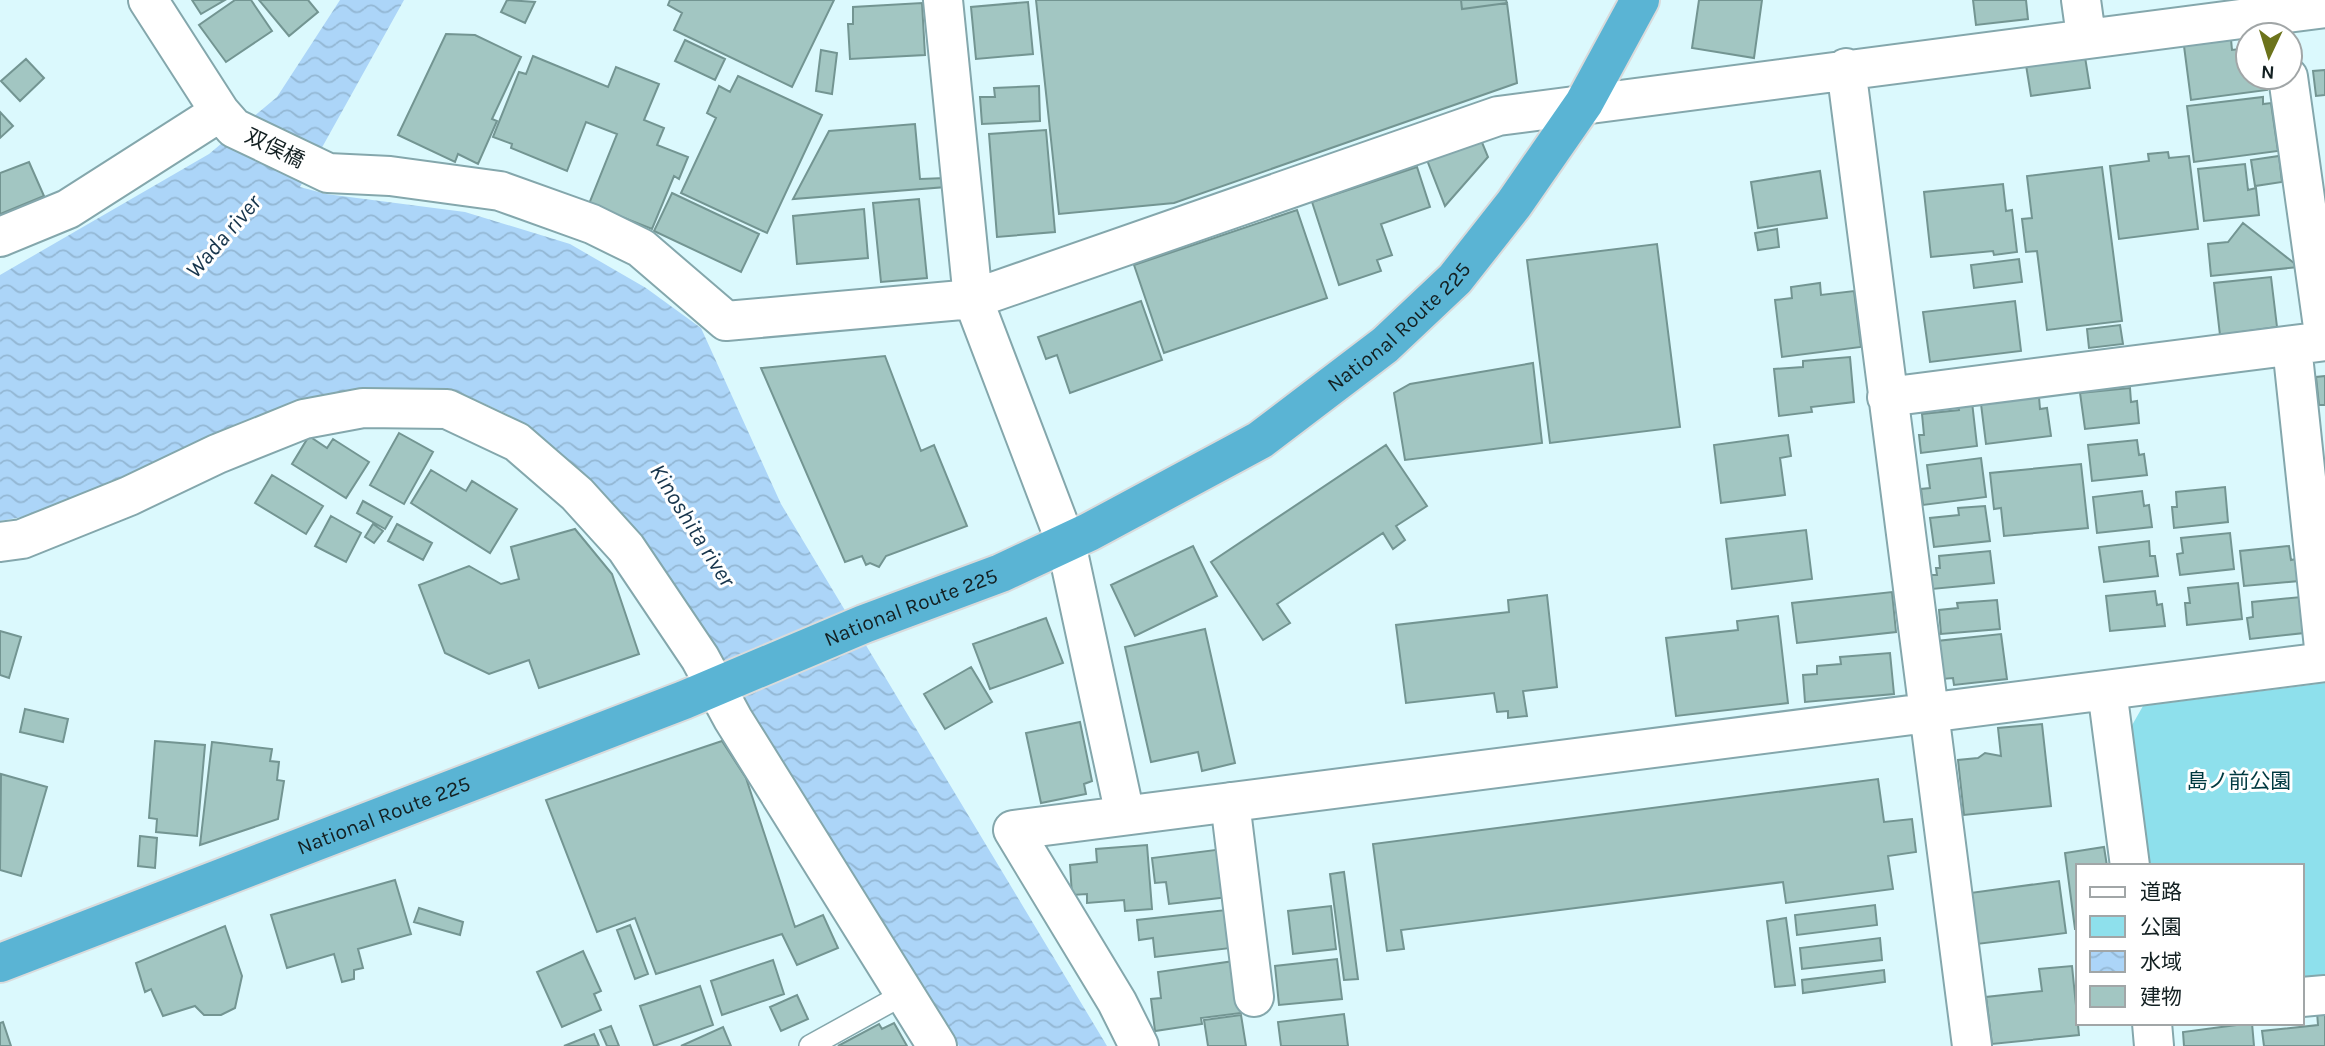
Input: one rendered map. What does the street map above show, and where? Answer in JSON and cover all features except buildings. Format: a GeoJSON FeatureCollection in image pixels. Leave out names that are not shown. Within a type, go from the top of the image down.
{"type":"FeatureCollection","features":[{"type":"Feature","properties":{"kind":"highway","name":"National Route 225"},"geometry":{"type":"LineString","coordinates":[[0,962],[721,685],[864,624],[1001,573],[1066,543],[1260,440],[1385,345],[1455,279],[1514,204],[1584,103],[1640,0]]}},
{"type":"Feature","properties":{"kind":"street"},"geometry":{"type":"LineString","coordinates":[[0,237],[68,209],[227,120],[148,0]]}},
{"type":"Feature","properties":{"kind":"street"},"geometry":{"type":"LineString","coordinates":[[943,0],[973,299],[1066,543],[1125,815]]}},
{"type":"Feature","properties":{"kind":"street","name":"双俣橋"},"geometry":{"type":"LineString","coordinates":[[2289,21],[2325,8]]}},
{"type":"Feature","properties":{"kind":"street","name":"双俣橋"},"geometry":{"type":"LineString","coordinates":[[227,120],[328,173],[390,176],[500,191],[592,224],[641,248],[726,321],[973,299],[1498,116],[1846,68],[2084,18],[2234,23]]}},
{"type":"Feature","properties":{"kind":"street"},"geometry":{"type":"LineString","coordinates":[[1846,68],[1886,397],[1972,1046]]}},
{"type":"Feature","properties":{"kind":"street"},"geometry":{"type":"LineString","coordinates":[[2289,91],[2314,343],[2325,657]]}},
{"type":"Feature","properties":{"kind":"street"},"geometry":{"type":"LineString","coordinates":[[1886,397],[2314,343]]}},
{"type":"Feature","properties":{"kind":"street"},"geometry":{"type":"LineString","coordinates":[[0,542],[22,539],[130,496],[217,454],[304,419],[363,408],[447,410],[517,442],[577,494],[625,548],[721,685],[937,1046]]}},
{"type":"Feature","properties":{"kind":"street"},"geometry":{"type":"LineString","coordinates":[[1139,1046],[1117,1002],[1013,830],[2325,663]]}},
{"type":"Feature","properties":{"kind":"street"},"geometry":{"type":"LineString","coordinates":[[2107,690],[2130,864]]}},
{"type":"Feature","properties":{"kind":"street"},"geometry":{"type":"LineString","coordinates":[[1230,802],[1254,998]]}},
{"type":"Feature","properties":{"kind":"street"},"geometry":{"type":"LineString","coordinates":[[2304,997],[2325,995]]}},
{"type":"Feature","properties":{"kind":"street"},"geometry":{"type":"LineString","coordinates":[[2152,1025],[2154,1046]]}},
{"type":"Feature","properties":{"kind":"lane"},"geometry":{"type":"LineString","coordinates":[[810,1046],[904,993]]}},
{"type":"Feature","properties":{"kind":"green space","name":"島ノ前公園"},"geometry":{"type":"Polygon","coordinates":[[[2325,683],[2325,981],[2304,984],[2304,864],[2149,864],[2131,727],[2143,706],[2325,683]]]}},
{"type":"Feature","properties":{"kind":"water"},"geometry":{"type":"Polygon","coordinates":[[[340,0],[404,0],[300,187],[326,194],[465,212],[570,244],[646,288],[701,328],[781,504],[1107,1046],[959,1046],[641,542],[513,417],[459,392],[377,391],[148,467],[22,517],[0,521],[0,275],[209,154],[277,97],[340,0]]]}},
{"type":"Feature","properties":{"kind":"water label","name":"Wada river"},"geometry":{"type":"Point","coordinates":[223,236]}},
{"type":"Feature","properties":{"kind":"water label","name":"Kinoshita river"},"geometry":{"type":"Point","coordinates":[693,525]}}]}
